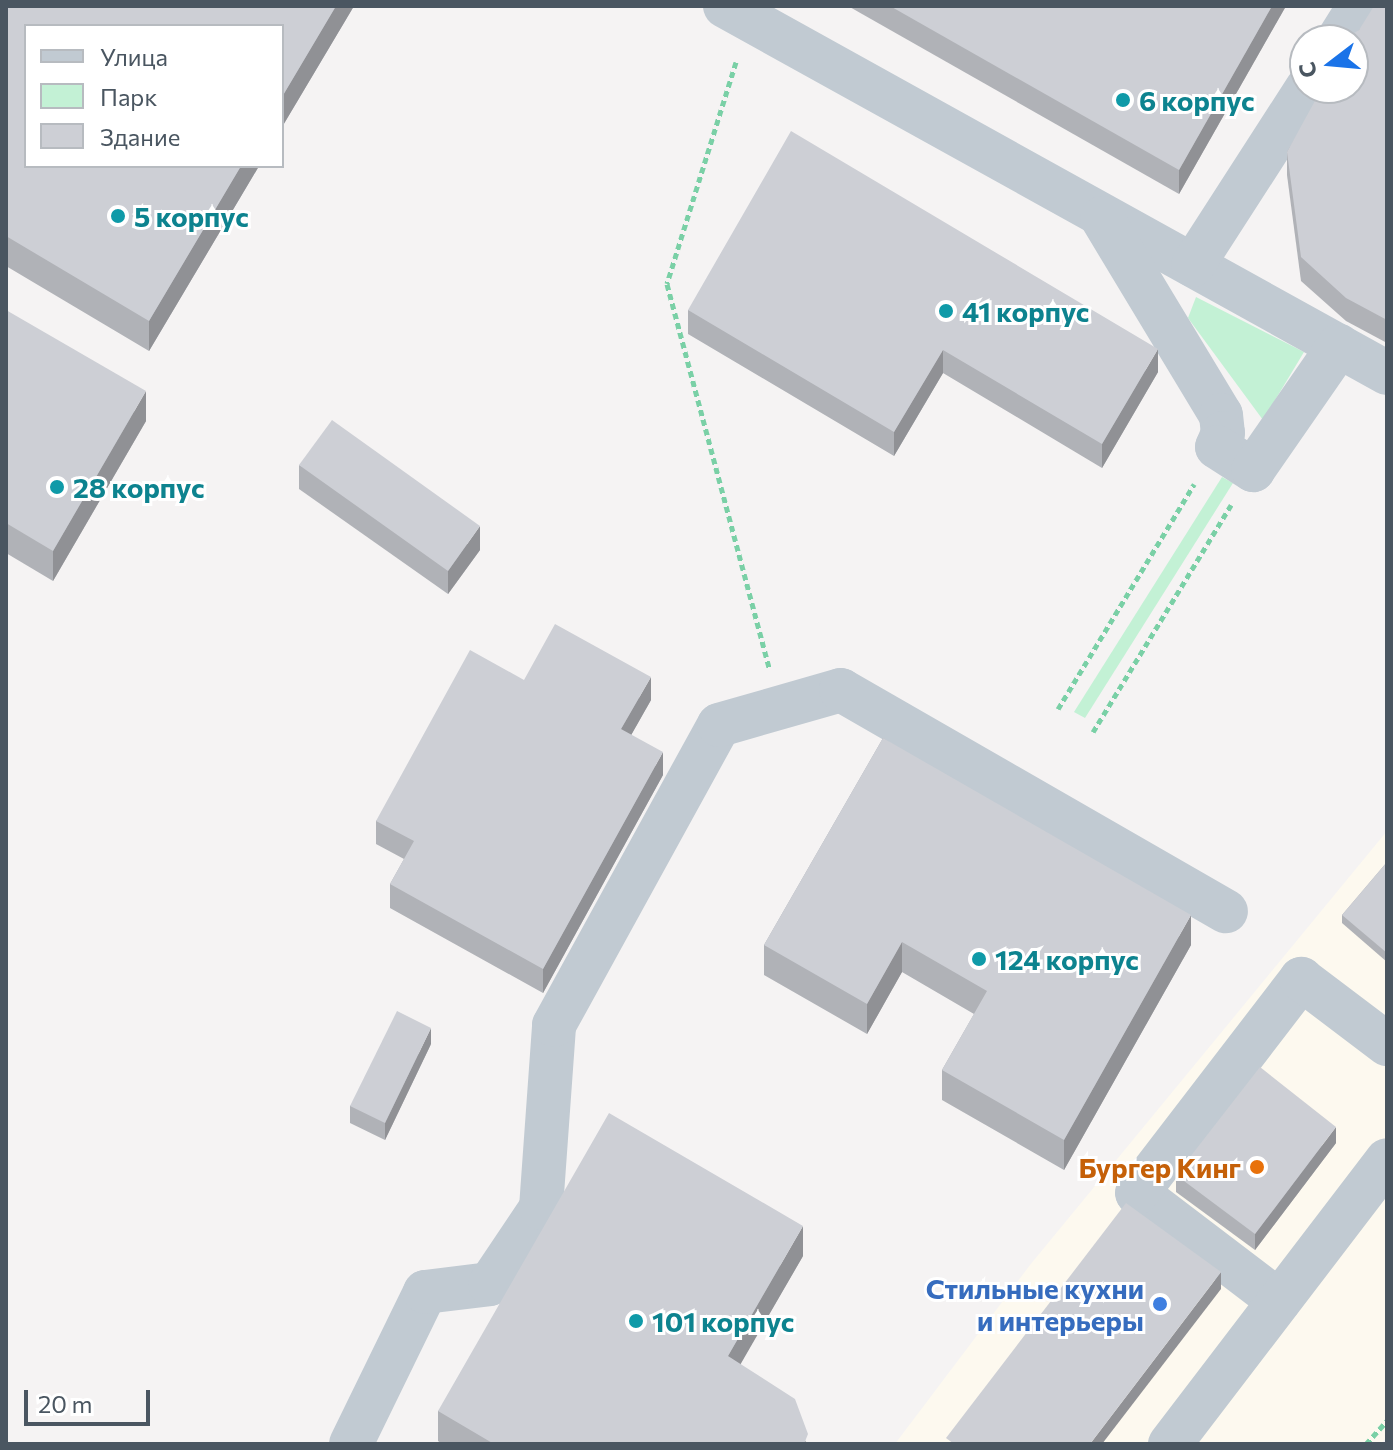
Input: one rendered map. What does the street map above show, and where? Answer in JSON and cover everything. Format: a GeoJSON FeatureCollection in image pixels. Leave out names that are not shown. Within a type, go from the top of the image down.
{"type":"FeatureCollection","features":[{"type":"Feature","properties":{"kind":"lane"},"geometry":{"type":"LineString","coordinates":[[1348,24],[1359,6]]}},
{"type":"Feature","properties":{"kind":"lane"},"geometry":{"type":"LineString","coordinates":[[738,13],[1387,373]]}},
{"type":"Feature","properties":{"kind":"lane"},"geometry":{"type":"LineString","coordinates":[[1193,265],[1297,104]]}},
{"type":"Feature","properties":{"kind":"lane"},"geometry":{"type":"LineString","coordinates":[[1099,213],[1221,415],[1223,433],[1217,447],[1253,470],[1339,346]]}},
{"type":"Feature","properties":{"kind":"lane"},"geometry":{"type":"LineString","coordinates":[[351,1444],[425,1292],[490,1284],[541,1208],[554,1025],[719,725],[841,690],[1226,911]]}},
{"type":"Feature","properties":{"kind":"lane"},"geometry":{"type":"LineString","coordinates":[[1279,1301],[1137,1193],[1301,979],[1387,1044]]}},
{"type":"Feature","properties":{"kind":"lane"},"geometry":{"type":"LineString","coordinates":[[1170,1444],[1387,1160]]}},
{"type":"Feature","properties":{"kind":"path"},"geometry":{"type":"LineString","coordinates":[[738,13],[667,284],[780,708]]}},
{"type":"Feature","properties":{"kind":"path"},"geometry":{"type":"LineString","coordinates":[[1058,709],[1217,447]]}},
{"type":"Feature","properties":{"kind":"path"},"geometry":{"type":"LineString","coordinates":[[1093,732],[1253,470]]}},
{"type":"Feature","properties":{"kind":"path"},"geometry":{"type":"LineString","coordinates":[[1366,1444],[1387,1421]]}},
{"type":"Feature","properties":{"kind":"shaded area"},"geometry":{"type":"Polygon","coordinates":[[[1387,831],[1387,1436],[1381,1444],[895,1444],[1030,1265],[1387,831]]]}},
{"type":"Feature","properties":{"kind":"green space"},"geometry":{"type":"Polygon","coordinates":[[[1196,297],[1304,352],[1263,420],[1188,318],[1196,297]]]}},
{"type":"Feature","properties":{"kind":"green space"},"geometry":{"type":"Polygon","coordinates":[[[1222,477],[1233,483],[1085,718],[1074,712],[1222,477]]]}},
{"type":"Feature","properties":{"kind":"building","name":"5 корпус"},"geometry":{"type":"Polygon","coordinates":[[[6,6],[336,6],[284,94],[284,24],[24,24],[24,168],[240,168],[149,321],[6,236],[6,6]]]}},
{"type":"Feature","properties":{"kind":"building","name":"6 корпус"},"geometry":{"type":"Polygon","coordinates":[[[890,6],[1272,6],[1179,170],[890,6]]]}},
{"type":"Feature","properties":{"kind":"building"},"geometry":{"type":"Polygon","coordinates":[[[1374,6],[1387,6],[1387,320],[1346,298],[1301,257],[1287,152],[1313,104],[1369,104],[1369,24],[1363,24],[1374,6]]]}},
{"type":"Feature","properties":{"kind":"building","name":"41 корпус"},"geometry":{"type":"Polygon","coordinates":[[[791,131],[1158,349],[1102,444],[943,350],[894,432],[688,310],[791,131]]]}},
{"type":"Feature","properties":{"kind":"building","name":"28 корпус"},"geometry":{"type":"Polygon","coordinates":[[[6,310],[146,391],[53,551],[6,523],[6,310]]]}},
{"type":"Feature","properties":{"kind":"building"},"geometry":{"type":"Polygon","coordinates":[[[332,420],[480,526],[448,571],[299,465],[332,420]]]}},
{"type":"Feature","properties":{"kind":"building"},"geometry":{"type":"Polygon","coordinates":[[[555,624],[651,677],[621,729],[663,752],[543,969],[390,884],[414,841],[376,821],[470,650],[524,680],[555,624]]]}},
{"type":"Feature","properties":{"kind":"building","name":"124 корпус"},"geometry":{"type":"Polygon","coordinates":[[[883,738],[1191,915],[1064,1140],[942,1070],[987,991],[902,942],[867,1004],[764,945],[883,738]]]}},
{"type":"Feature","properties":{"kind":"building"},"geometry":{"type":"Polygon","coordinates":[[[1387,862],[1387,953],[1342,915],[1387,862]]]}},
{"type":"Feature","properties":{"kind":"building"},"geometry":{"type":"Polygon","coordinates":[[[397,1011],[431,1028],[385,1123],[350,1106],[397,1011]]]}},
{"type":"Feature","properties":{"kind":"building","name":"Бургер Кинг"},"geometry":{"type":"Polygon","coordinates":[[[1260,1067],[1336,1127],[1255,1234],[1176,1175],[1260,1067]]]}},
{"type":"Feature","properties":{"kind":"building","name":"101 корпус"},"geometry":{"type":"Polygon","coordinates":[[[609,1113],[803,1226],[728,1356],[795,1399],[808,1434],[804,1444],[494,1444],[438,1411],[609,1113]]]}},
{"type":"Feature","properties":{"kind":"building"},"geometry":{"type":"Polygon","coordinates":[[[1126,1203],[1221,1272],[1090,1444],[954,1444],[946,1438],[1126,1203]]]}},
{"type":"Feature","properties":{"kind":"place","name":"6 корпус"},"geometry":{"type":"Point","coordinates":[1123,100]}},
{"type":"Feature","properties":{"kind":"place","name":"5 корпус"},"geometry":{"type":"Point","coordinates":[118,216]}},
{"type":"Feature","properties":{"kind":"place","name":"41 корпус"},"geometry":{"type":"Point","coordinates":[946,311]}},
{"type":"Feature","properties":{"kind":"place","name":"28 корпус"},"geometry":{"type":"Point","coordinates":[57,487]}},
{"type":"Feature","properties":{"kind":"place","name":"124 корпус"},"geometry":{"type":"Point","coordinates":[979,959]}},
{"type":"Feature","properties":{"kind":"place","name":"Бургер Кинг"},"geometry":{"type":"Point","coordinates":[1257,1167]}},
{"type":"Feature","properties":{"kind":"place","name":"Стильные кухни и интерьеры"},"geometry":{"type":"Point","coordinates":[1160,1304]}},
{"type":"Feature","properties":{"kind":"place","name":"101 корпус"},"geometry":{"type":"Point","coordinates":[636,1321]}}]}
